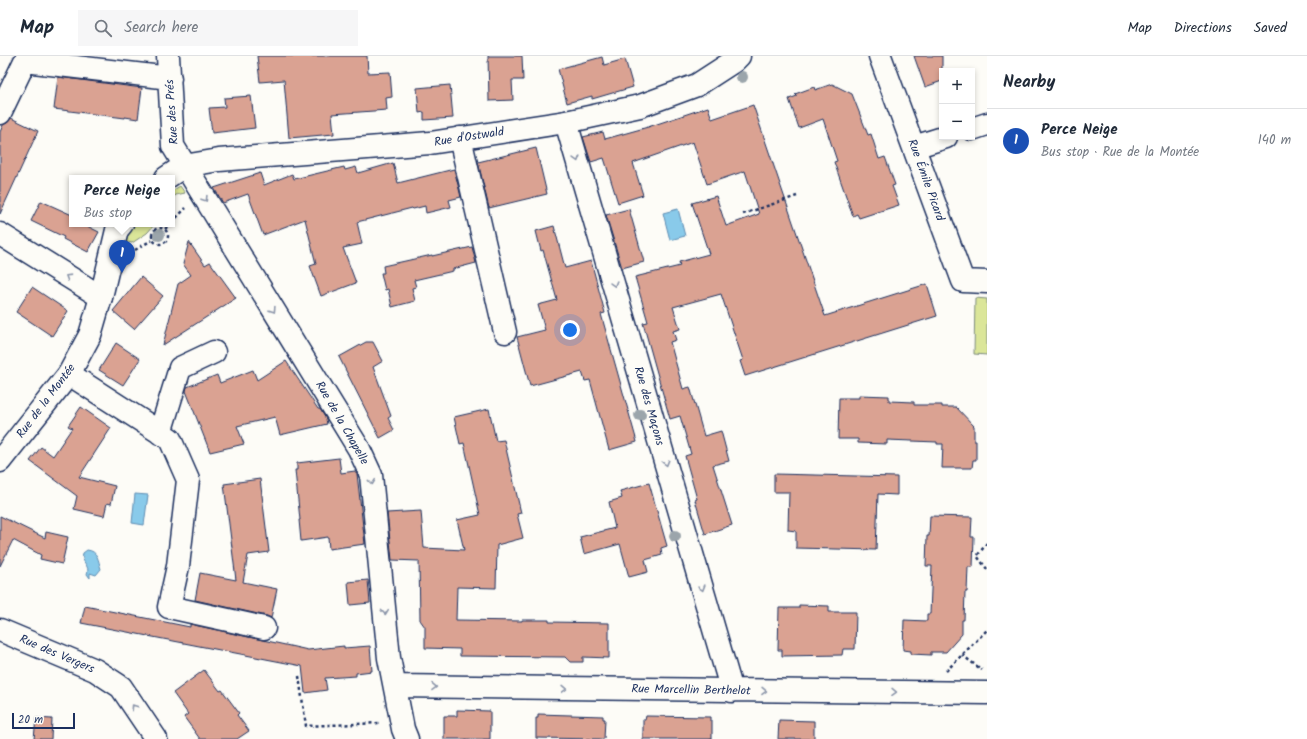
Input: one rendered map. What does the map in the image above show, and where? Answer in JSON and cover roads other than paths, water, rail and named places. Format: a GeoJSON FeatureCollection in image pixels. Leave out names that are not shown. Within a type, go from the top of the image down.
{"type":"FeatureCollection","features":[{"type":"Feature","properties":{"kind":"street","name":"Rue des Prés"},"geometry":{"type":"LineString","coordinates":[[168,56],[173,146],[184,166]]}},
{"type":"Feature","properties":{"kind":"street","name":"Rue d'Ostwald"},"geometry":{"type":"LineString","coordinates":[[184,166],[219,160],[430,143],[566,122],[640,106],[697,85],[739,56]]}},
{"type":"Feature","properties":{"kind":"street","name":"Rue Émile Picard"},"geometry":{"type":"LineString","coordinates":[[880,56],[963,281],[987,282]]}},
{"type":"Feature","properties":{"kind":"street"},"geometry":{"type":"LineString","coordinates":[[0,113],[24,61],[170,78]]}},
{"type":"Feature","properties":{"kind":"street","name":"Rue des Maçons"},"geometry":{"type":"LineString","coordinates":[[566,122],[732,691]]}},
{"type":"Feature","properties":{"kind":"street"},"geometry":{"type":"LineString","coordinates":[[975,128],[987,124]]}},
{"type":"Feature","properties":{"kind":"street"},"geometry":{"type":"LineString","coordinates":[[460,138],[505,332]]}},
{"type":"Feature","properties":{"kind":"street"},"geometry":{"type":"LineString","coordinates":[[914,147],[939,139]]}},
{"type":"Feature","properties":{"kind":"street"},"geometry":{"type":"LineString","coordinates":[[170,175],[184,166]]}},
{"type":"Feature","properties":{"kind":"street","name":"Rue de la Chapelle"},"geometry":{"type":"LineString","coordinates":[[184,166],[359,449],[371,474],[389,658],[404,730]]}},
{"type":"Feature","properties":{"kind":"street","name":"Rue de la Montée"},"geometry":{"type":"LineString","coordinates":[[0,461],[69,374],[90,335],[117,230],[120,227]]}},
{"type":"Feature","properties":{"kind":"street"},"geometry":{"type":"LineString","coordinates":[[0,234],[101,297]]}},
{"type":"Feature","properties":{"kind":"street"},"geometry":{"type":"LineString","coordinates":[[160,433],[180,368],[214,352]]}},
{"type":"Feature","properties":{"kind":"street"},"geometry":{"type":"LineString","coordinates":[[69,374],[170,439],[188,480],[178,566],[169,607],[264,628]]}},
{"type":"Feature","properties":{"kind":"street","name":"Rue des Vergers"},"geometry":{"type":"LineString","coordinates":[[0,630],[95,670],[121,687],[156,739]]}},
{"type":"Feature","properties":{"kind":"street","name":"Rue Marcellin Berthelot"},"geometry":{"type":"LineString","coordinates":[[396,686],[987,694]]}},
{"type":"Feature","properties":{"kind":"water"},"geometry":{"type":"Polygon","coordinates":[[[678,209],[685,236],[670,240],[663,213],[678,209]]]}},
{"type":"Feature","properties":{"kind":"water"},"geometry":{"type":"Polygon","coordinates":[[[135,494],[148,495],[144,525],[132,523],[135,494]]]}},
{"type":"Feature","properties":{"kind":"water"},"geometry":{"type":"Polygon","coordinates":[[[87,550],[95,554],[101,569],[96,575],[90,573],[90,578],[87,574],[88,568],[82,556],[87,550]]]}},
{"type":"Feature","properties":{"kind":"place","name":"Perce Neige"},"geometry":{"type":"Point","coordinates":[122,273]}}]}
